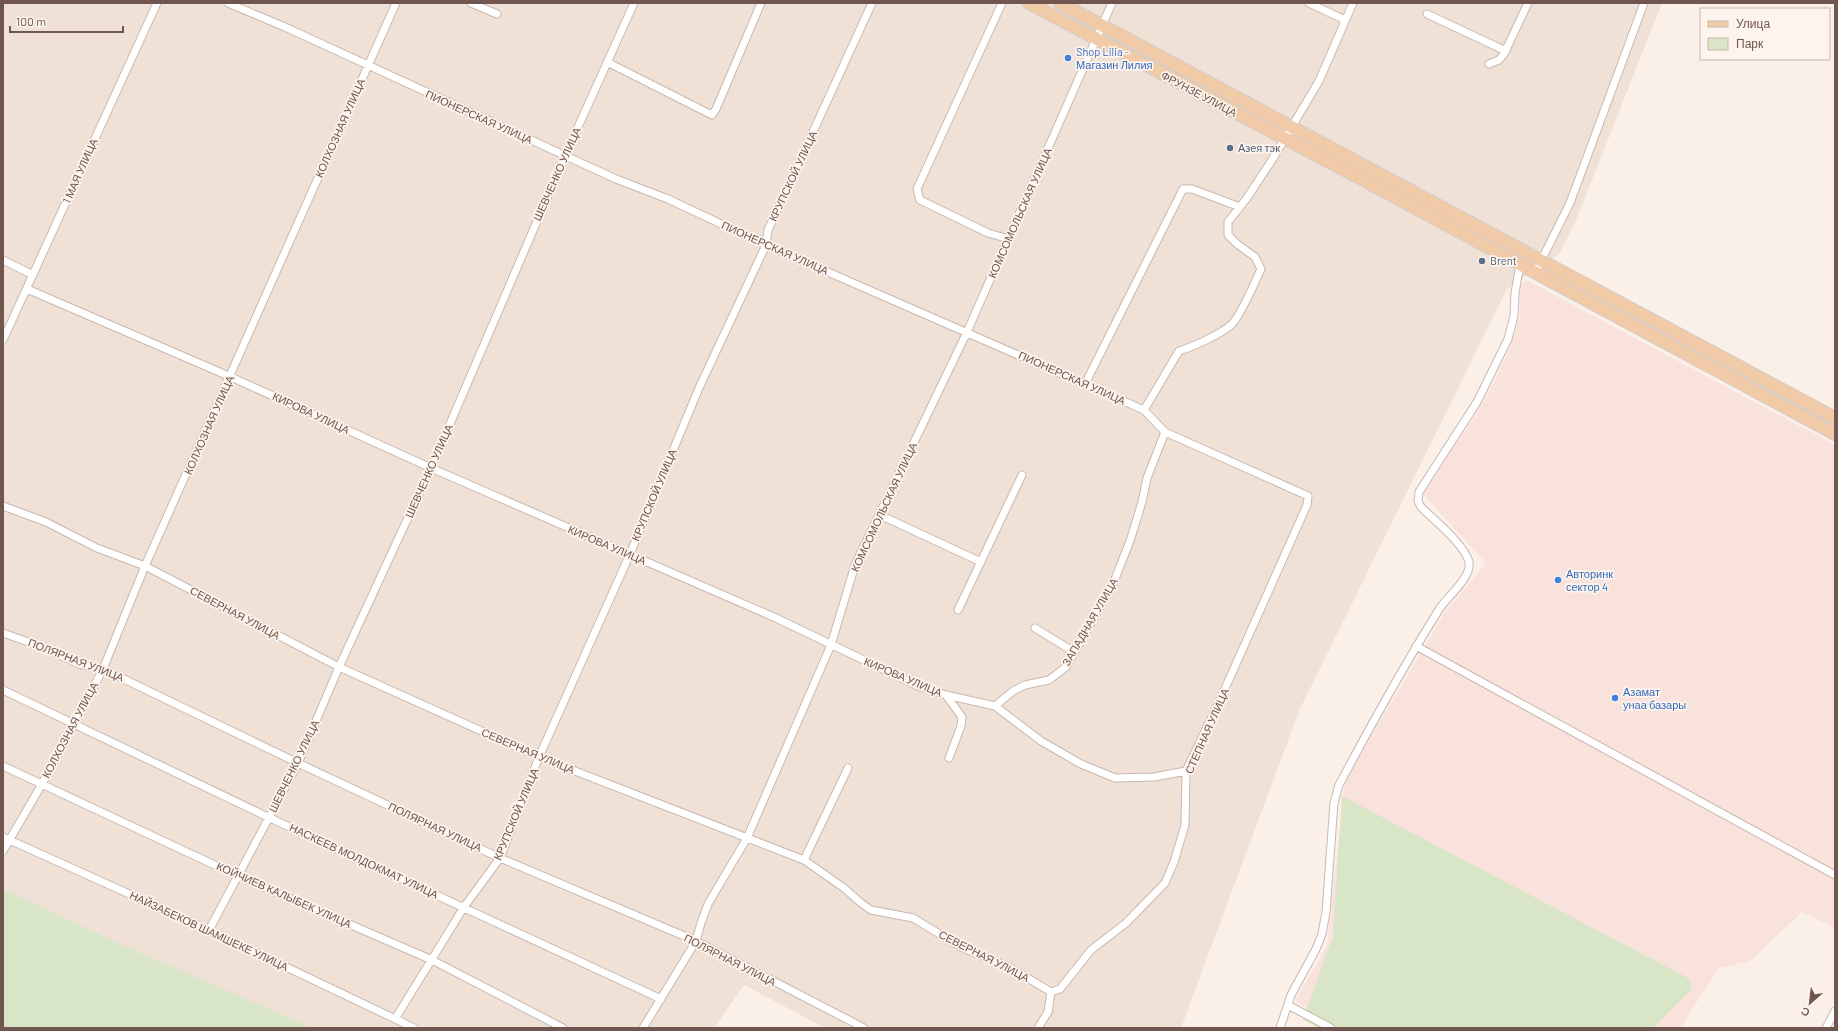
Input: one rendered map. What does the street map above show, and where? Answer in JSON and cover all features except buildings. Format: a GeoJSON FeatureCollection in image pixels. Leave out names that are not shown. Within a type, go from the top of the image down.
{"type":"FeatureCollection","features":[{"type":"Feature","properties":{"kind":"main road","name":"ФРУНЗЕ УЛИЦА"},"geometry":{"type":"LineString","coordinates":[[1029,3],[1536,272],[1835,434]]}},
{"type":"Feature","properties":{"kind":"main road","name":"ФРУНЗЕ УЛИЦА"},"geometry":{"type":"LineString","coordinates":[[1060,3],[1835,418]]}},
{"type":"Feature","properties":{"kind":"main road"},"geometry":{"type":"LineString","coordinates":[[1455,229],[1462,218]]}},
{"type":"Feature","properties":{"kind":"street","name":"1 МАЯ УЛИЦА"},"geometry":{"type":"LineString","coordinates":[[3,340],[157,3]]}},
{"type":"Feature","properties":{"kind":"street","name":"ПИОНЕРСКАЯ УЛИЦА"},"geometry":{"type":"LineString","coordinates":[[228,3],[285,27],[616,179],[668,199],[766,245],[1144,410],[1166,432],[1300,491],[1308,496],[1307,505]]}},
{"type":"Feature","properties":{"kind":"street","name":"КОЛХОЗНАЯ УЛИЦА"},"geometry":{"type":"LineString","coordinates":[[3,851],[42,784],[103,669],[145,566],[231,377],[396,3]]}},
{"type":"Feature","properties":{"kind":"street"},"geometry":{"type":"LineString","coordinates":[[471,3],[497,14]]}},
{"type":"Feature","properties":{"kind":"street","name":"ШЕВЧЕНКО УЛИЦА"},"geometry":{"type":"LineString","coordinates":[[208,931],[270,818],[298,763],[339,667],[431,468],[565,156],[634,3]]}},
{"type":"Feature","properties":{"kind":"street"},"geometry":{"type":"LineString","coordinates":[[607,62],[712,115],[716,109],[760,3]]}},
{"type":"Feature","properties":{"kind":"street","name":"КРУПСКОЙ УЛИЦА"},"geometry":{"type":"LineString","coordinates":[[395,1019],[464,906],[500,858],[540,757],[630,554],[699,388],[766,245],[768,230],[872,3]]}},
{"type":"Feature","properties":{"kind":"street"},"geometry":{"type":"LineString","coordinates":[[1002,3],[917,189],[920,200],[988,233],[1009,239]]}},
{"type":"Feature","properties":{"kind":"street","name":"КОМСОМОЛЬСКАЯ УЛИЦА"},"geometry":{"type":"LineString","coordinates":[[643,1028],[696,941],[708,904],[747,838],[831,645],[855,565],[967,332],[1112,3]]}},
{"type":"Feature","properties":{"kind":"street"},"geometry":{"type":"LineString","coordinates":[[1309,3],[1345,20]]}},
{"type":"Feature","properties":{"kind":"street"},"geometry":{"type":"LineString","coordinates":[[1144,410],[1179,351],[1192,347],[1232,324],[1249,295],[1261,269],[1255,257],[1237,244],[1228,235],[1228,222],[1240,207],[1285,139],[1319,81],[1353,3]]}},
{"type":"Feature","properties":{"kind":"street"},"geometry":{"type":"LineString","coordinates":[[1489,64],[1499,60],[1506,51],[1528,3]]}},
{"type":"Feature","properties":{"kind":"street"},"geometry":{"type":"LineString","coordinates":[[1536,272],[1570,203],[1644,3]]}},
{"type":"Feature","properties":{"kind":"street"},"geometry":{"type":"LineString","coordinates":[[1427,14],[1506,51]]}},
{"type":"Feature","properties":{"kind":"street"},"geometry":{"type":"LineString","coordinates":[[1084,384],[1182,189],[1192,190],[1240,207]]}},
{"type":"Feature","properties":{"kind":"street"},"geometry":{"type":"LineString","coordinates":[[3,260],[33,276]]}},
{"type":"Feature","properties":{"kind":"street"},"geometry":{"type":"LineString","coordinates":[[1280,1028],[1288,1005],[1322,934],[1326,912],[1334,803],[1339,785],[1416,646],[1443,603],[1468,572],[1469,563],[1465,554],[1454,539],[1421,507],[1418,501],[1419,492],[1477,402],[1508,339],[1514,316],[1515,293],[1520,264]]}},
{"type":"Feature","properties":{"kind":"street","name":"КИРОВА УЛИЦА"},"geometry":{"type":"LineString","coordinates":[[27,289],[231,377],[431,468],[776,618],[918,686],[946,695],[995,706],[1041,741],[1082,764],[1115,778],[1154,777],[1186,772]]}},
{"type":"Feature","properties":{"kind":"street","name":"ЗАПАДНАЯ УЛИЦА"},"geometry":{"type":"LineString","coordinates":[[995,706],[1013,691],[1025,685],[1049,680],[1066,667],[1113,584],[1130,541],[1142,502],[1147,478],[1166,432]]}},
{"type":"Feature","properties":{"kind":"street"},"geometry":{"type":"LineString","coordinates":[[958,610],[1022,475]]}},
{"type":"Feature","properties":{"kind":"street","name":"СТЕПНАЯ УЛИЦА"},"geometry":{"type":"LineString","coordinates":[[1051,992],[1060,989],[1091,950],[1126,923],[1165,883],[1174,862],[1185,825],[1186,772],[1307,505]]}},
{"type":"Feature","properties":{"kind":"street","name":"СЕВЕРНАЯ УЛИЦА"},"geometry":{"type":"LineString","coordinates":[[3,506],[46,522],[97,548],[145,566],[339,667],[540,757],[804,860],[844,888],[861,904],[871,910],[913,918],[961,947],[1011,968],[1051,992]]}},
{"type":"Feature","properties":{"kind":"street"},"geometry":{"type":"LineString","coordinates":[[880,515],[981,562]]}},
{"type":"Feature","properties":{"kind":"street"},"geometry":{"type":"LineString","coordinates":[[1035,628],[1074,652]]}},
{"type":"Feature","properties":{"kind":"street","name":"ПОЛЯРНАЯ УЛИЦА"},"geometry":{"type":"LineString","coordinates":[[3,632],[45,648],[78,664],[103,669],[500,858],[696,941],[864,1028]]}},
{"type":"Feature","properties":{"kind":"street"},"geometry":{"type":"LineString","coordinates":[[1416,646],[1835,875]]}},
{"type":"Feature","properties":{"kind":"street","name":"НАСКЕЕВ МОЛДОКМАТ УЛИЦА"},"geometry":{"type":"LineString","coordinates":[[3,690],[73,725],[270,818],[464,906],[661,999]]}},
{"type":"Feature","properties":{"kind":"street"},"geometry":{"type":"LineString","coordinates":[[946,695],[962,717],[961,726],[949,758]]}},
{"type":"Feature","properties":{"kind":"street","name":"КОЙЧИЕВ КАЛЫБЕК УЛИЦА"},"geometry":{"type":"LineString","coordinates":[[3,766],[238,876],[432,960],[563,1028]]}},
{"type":"Feature","properties":{"kind":"street"},"geometry":{"type":"LineString","coordinates":[[804,860],[848,768]]}},
{"type":"Feature","properties":{"kind":"street","name":"НАЙЗАБЕКОВ ШАМШЕКЕ УЛИЦА"},"geometry":{"type":"LineString","coordinates":[[3,837],[414,1028]]}},
{"type":"Feature","properties":{"kind":"street"},"geometry":{"type":"LineString","coordinates":[[1038,1028],[1048,1012],[1051,992]]}},
{"type":"Feature","properties":{"kind":"street"},"geometry":{"type":"LineString","coordinates":[[1288,1005],[1331,1028]]}},
{"type":"Feature","properties":{"kind":"street"},"geometry":{"type":"LineString","coordinates":[[1826,1028],[1835,1012]]}},
{"type":"Feature","properties":{"kind":"shaded area"},"geometry":{"type":"Polygon","coordinates":[[[3,3],[1662,3],[1575,223],[1559,254],[1507,289],[1299,711],[1181,1028],[825,1028],[744,985],[714,1028],[172,1028],[3,954],[3,3]]]}},
{"type":"Feature","properties":{"kind":"shaded area","name":"Азамат унаа базары"},"geometry":{"type":"Polygon","coordinates":[[[1526,280],[1835,445],[1835,928],[1802,912],[1750,961],[1719,968],[1680,1028],[1340,1028],[1295,1001],[1327,946],[1345,781],[1444,614],[1486,563],[1423,494],[1482,405],[1510,349],[1520,317],[1520,286],[1526,280]]]}},
{"type":"Feature","properties":{"kind":"green space"},"geometry":{"type":"Polygon","coordinates":[[[1342,796],[1688,978],[1692,989],[1653,1028],[1319,1028],[1303,1020],[1333,936],[1342,796]]]}},
{"type":"Feature","properties":{"kind":"green space"},"geometry":{"type":"Polygon","coordinates":[[[3,889],[131,949],[313,1028],[3,1028],[3,889]]]}},
{"type":"Feature","properties":{"kind":"place","name":"Shop Lilia - Магазин Лилия"},"geometry":{"type":"Point","coordinates":[1068,58]}},
{"type":"Feature","properties":{"kind":"place","name":"Азея тэк"},"geometry":{"type":"Point","coordinates":[1230,148]}},
{"type":"Feature","properties":{"kind":"place","name":"Brent"},"geometry":{"type":"Point","coordinates":[1482,261]}},
{"type":"Feature","properties":{"kind":"place","name":"Авторинк сектор 4"},"geometry":{"type":"Point","coordinates":[1558,580]}},
{"type":"Feature","properties":{"kind":"place","name":"Азамат унаа базары"},"geometry":{"type":"Point","coordinates":[1615,698]}}]}
